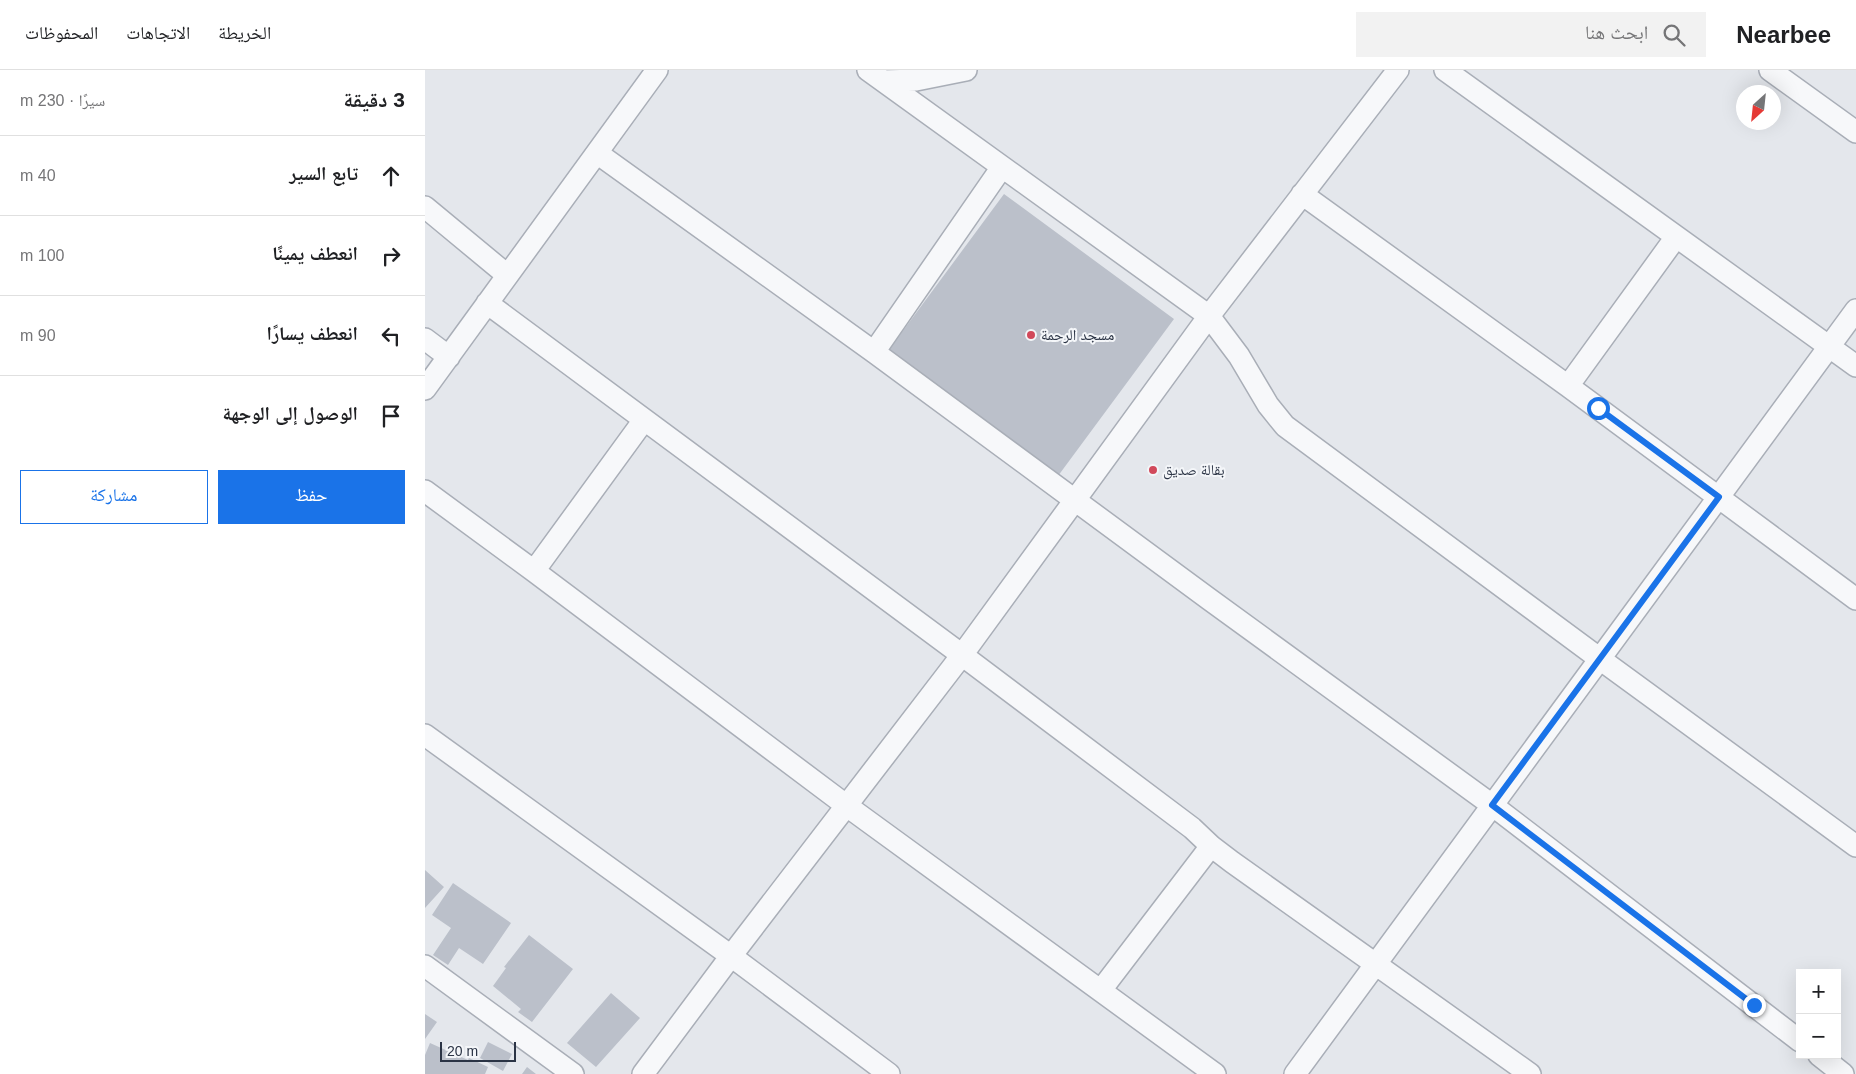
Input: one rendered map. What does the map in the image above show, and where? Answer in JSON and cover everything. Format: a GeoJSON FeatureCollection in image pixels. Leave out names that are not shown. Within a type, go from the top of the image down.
{"type":"FeatureCollection","features":[{"type":"Feature","properties":{"kind":"street"},"geometry":{"type":"LineString","coordinates":[[425,389],[657,70]]}},
{"type":"Feature","properties":{"kind":"street"},"geometry":{"type":"LineString","coordinates":[[876,76],[916,80],[966,70]]}},
{"type":"Feature","properties":{"kind":"street"},"geometry":{"type":"LineString","coordinates":[[643,1074],[731,956],[963,655],[1209,316],[1398,70]]}},
{"type":"Feature","properties":{"kind":"street"},"geometry":{"type":"LineString","coordinates":[[1445,70],[1856,366]]}},
{"type":"Feature","properties":{"kind":"street"},"geometry":{"type":"LineString","coordinates":[[1770,70],[1856,132]]}},
{"type":"Feature","properties":{"kind":"street"},"geometry":{"type":"LineString","coordinates":[[876,76],[1209,316],[1239,356],[1268,405],[1285,426],[1856,846]]}},
{"type":"Feature","properties":{"kind":"street"},"geometry":{"type":"LineString","coordinates":[[597,153],[874,352],[1492,805],[1796,1038]]}},
{"type":"Feature","properties":{"kind":"street"},"geometry":{"type":"LineString","coordinates":[[874,352],[1002,167]]}},
{"type":"Feature","properties":{"kind":"street"},"geometry":{"type":"LineString","coordinates":[[1302,194],[1568,386],[1856,599]]}},
{"type":"Feature","properties":{"kind":"street"},"geometry":{"type":"LineString","coordinates":[[425,207],[507,274]]}},
{"type":"Feature","properties":{"kind":"street"},"geometry":{"type":"LineString","coordinates":[[1568,386],[1676,237]]}},
{"type":"Feature","properties":{"kind":"street"},"geometry":{"type":"LineString","coordinates":[[487,304],[963,655],[1192,828],[1211,846],[1530,1074]]}},
{"type":"Feature","properties":{"kind":"street"},"geometry":{"type":"LineString","coordinates":[[1295,1074],[1856,310]]}},
{"type":"Feature","properties":{"kind":"street"},"geometry":{"type":"LineString","coordinates":[[425,339],[449,357]]}},
{"type":"Feature","properties":{"kind":"street"},"geometry":{"type":"LineString","coordinates":[[534,571],[644,420]]}},
{"type":"Feature","properties":{"kind":"street"},"geometry":{"type":"LineString","coordinates":[[425,491],[847,806],[1215,1074]]}},
{"type":"Feature","properties":{"kind":"street"},"geometry":{"type":"LineString","coordinates":[[425,735],[731,956],[889,1074]]}},
{"type":"Feature","properties":{"kind":"street"},"geometry":{"type":"LineString","coordinates":[[1101,990],[1211,846]]}},
{"type":"Feature","properties":{"kind":"street"},"geometry":{"type":"LineString","coordinates":[[425,966],[573,1074]]}},
{"type":"Feature","properties":{"kind":"street"},"geometry":{"type":"LineString","coordinates":[[1824,1059],[1843,1074]]}},
{"type":"Feature","properties":{"kind":"building","name":"مسجد الرحمة"},"geometry":{"type":"Polygon","coordinates":[[[1004,194],[1174,319],[1058,476],[888,351],[1004,194]]]}},
{"type":"Feature","properties":{"kind":"building"},"geometry":{"type":"Polygon","coordinates":[[[425,870],[444,887],[425,908],[425,870]]]}},
{"type":"Feature","properties":{"kind":"building"},"geometry":{"type":"Polygon","coordinates":[[[453,883],[511,923],[483,964],[459,948],[448,965],[433,955],[451,928],[432,915],[453,883]]]}},
{"type":"Feature","properties":{"kind":"building"},"geometry":{"type":"Polygon","coordinates":[[[529,935],[573,969],[532,1022],[518,1012],[521,1009],[493,986],[506,968],[504,967],[529,935]]]}},
{"type":"Feature","properties":{"kind":"building"},"geometry":{"type":"Polygon","coordinates":[[[611,993],[640,1018],[596,1067],[567,1043],[611,993]]]}},
{"type":"Feature","properties":{"kind":"building"},"geometry":{"type":"Polygon","coordinates":[[[425,1014],[437,1022],[425,1039],[425,1014]]]}},
{"type":"Feature","properties":{"kind":"building"},"geometry":{"type":"Polygon","coordinates":[[[488,1042],[512,1054],[503,1071],[480,1058],[488,1042]]]}},
{"type":"Feature","properties":{"kind":"building"},"geometry":{"type":"Polygon","coordinates":[[[430,1043],[488,1067],[485,1074],[425,1074],[425,1055],[430,1043]]]}},
{"type":"Feature","properties":{"kind":"building"},"geometry":{"type":"Polygon","coordinates":[[[527,1067],[536,1074],[522,1074],[527,1067]]]}},
{"type":"Feature","properties":{"kind":"place","name":"مسجد الرحمة"},"geometry":{"type":"Point","coordinates":[1031,335]}},
{"type":"Feature","properties":{"kind":"place","name":"بقالة صديق"},"geometry":{"type":"Point","coordinates":[1153,470]}},
{"type":"Feature","properties":{"kind":"route"},"geometry":{"type":"LineString","coordinates":[[1598,408],[1719,497],[1492,805],[1754,1005]]}}]}
